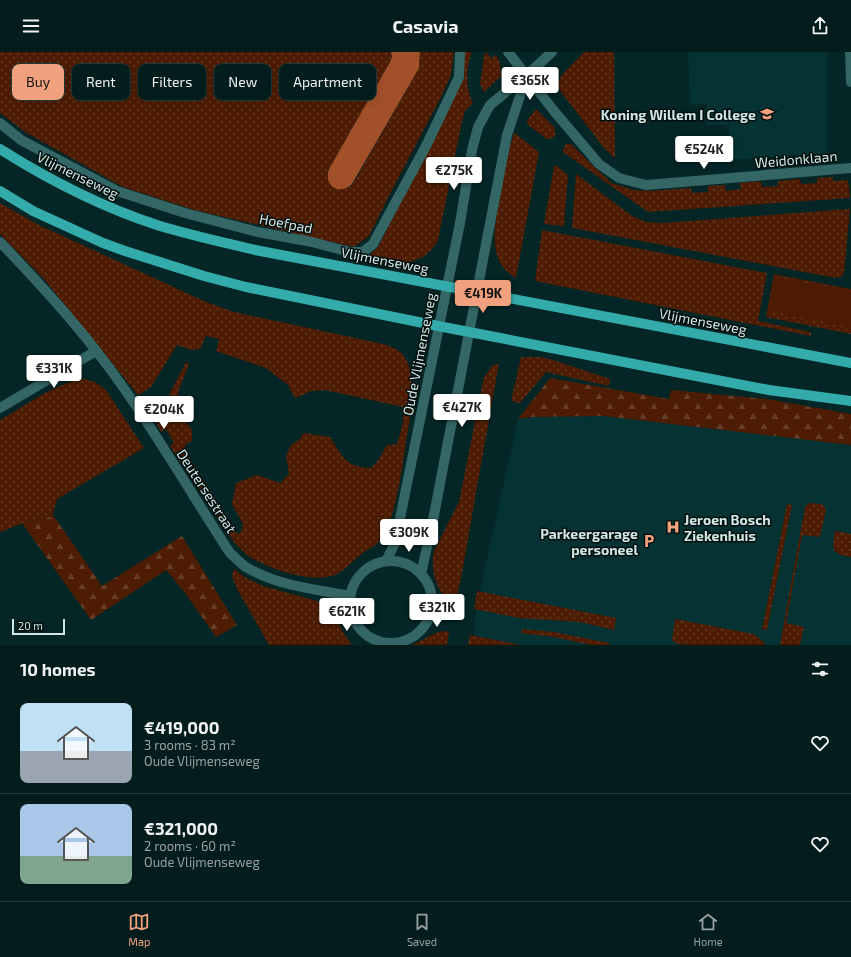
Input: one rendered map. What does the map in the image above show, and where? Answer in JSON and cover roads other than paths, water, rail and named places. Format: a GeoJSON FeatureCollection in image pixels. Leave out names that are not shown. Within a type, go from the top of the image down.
{"type":"FeatureCollection","features":[{"type":"Feature","properties":{"kind":"main road","name":"Vlijmenseweg"},"geometry":{"type":"LineString","coordinates":[[0,149],[23,164],[96,201],[155,224],[186,234],[255,250],[851,363]]}},
{"type":"Feature","properties":{"kind":"main road"},"geometry":{"type":"LineString","coordinates":[[0,191],[33,211],[103,243],[204,276],[246,287],[768,390],[851,402]]}},
{"type":"Feature","properties":{"kind":"street","name":"Hoefpad"},"geometry":{"type":"LineString","coordinates":[[0,123],[21,140],[117,190],[193,215],[258,232],[312,242],[359,253],[367,250],[373,244],[426,146],[459,76],[460,52]]}},
{"type":"Feature","properties":{"kind":"street","name":"Weidonklaan"},"geometry":{"type":"LineString","coordinates":[[508,52],[554,111],[599,164],[619,178],[646,185],[851,168]]}},
{"type":"Feature","properties":{"kind":"street","name":"Oude Vlijmenseweg"},"geometry":{"type":"LineString","coordinates":[[386,561],[395,543],[460,223],[472,150],[478,127],[490,105],[527,75],[552,52]]}},
{"type":"Feature","properties":{"kind":"street"},"geometry":{"type":"LineString","coordinates":[[850,52],[851,82]]}},
{"type":"Feature","properties":{"kind":"street","name":"Oude Vlijmenseweg"},"geometry":{"type":"LineString","coordinates":[[421,574],[435,512],[506,135],[527,75]]}},
{"type":"Feature","properties":{"kind":"street"},"geometry":{"type":"LineString","coordinates":[[0,242],[40,283],[96,351],[0,408]]}},
{"type":"Feature","properties":{"kind":"street","name":"Deutersestraat"},"geometry":{"type":"LineString","coordinates":[[96,351],[138,409],[230,553],[246,566],[274,579],[350,596]]}},
{"type":"Feature","properties":{"kind":"street"},"geometry":{"type":"LineString","coordinates":[[386,561],[393,561],[408,564],[421,574],[429,586],[432,600],[431,612],[427,623],[418,633],[408,640],[382,644],[368,637],[356,626],[350,612],[350,596],[354,583],[362,572],[369,567],[386,561]]}},
{"type":"Feature","properties":{"kind":"place","name":"Koning Willem I College"},"geometry":{"type":"Point","coordinates":[767,114]}},
{"type":"Feature","properties":{"kind":"place","name":"Jeroen Bosch Ziekenhuis"},"geometry":{"type":"Point","coordinates":[673,527]}},
{"type":"Feature","properties":{"kind":"place","name":"Parkeergarage personeel"},"geometry":{"type":"Point","coordinates":[649,541]}}]}
